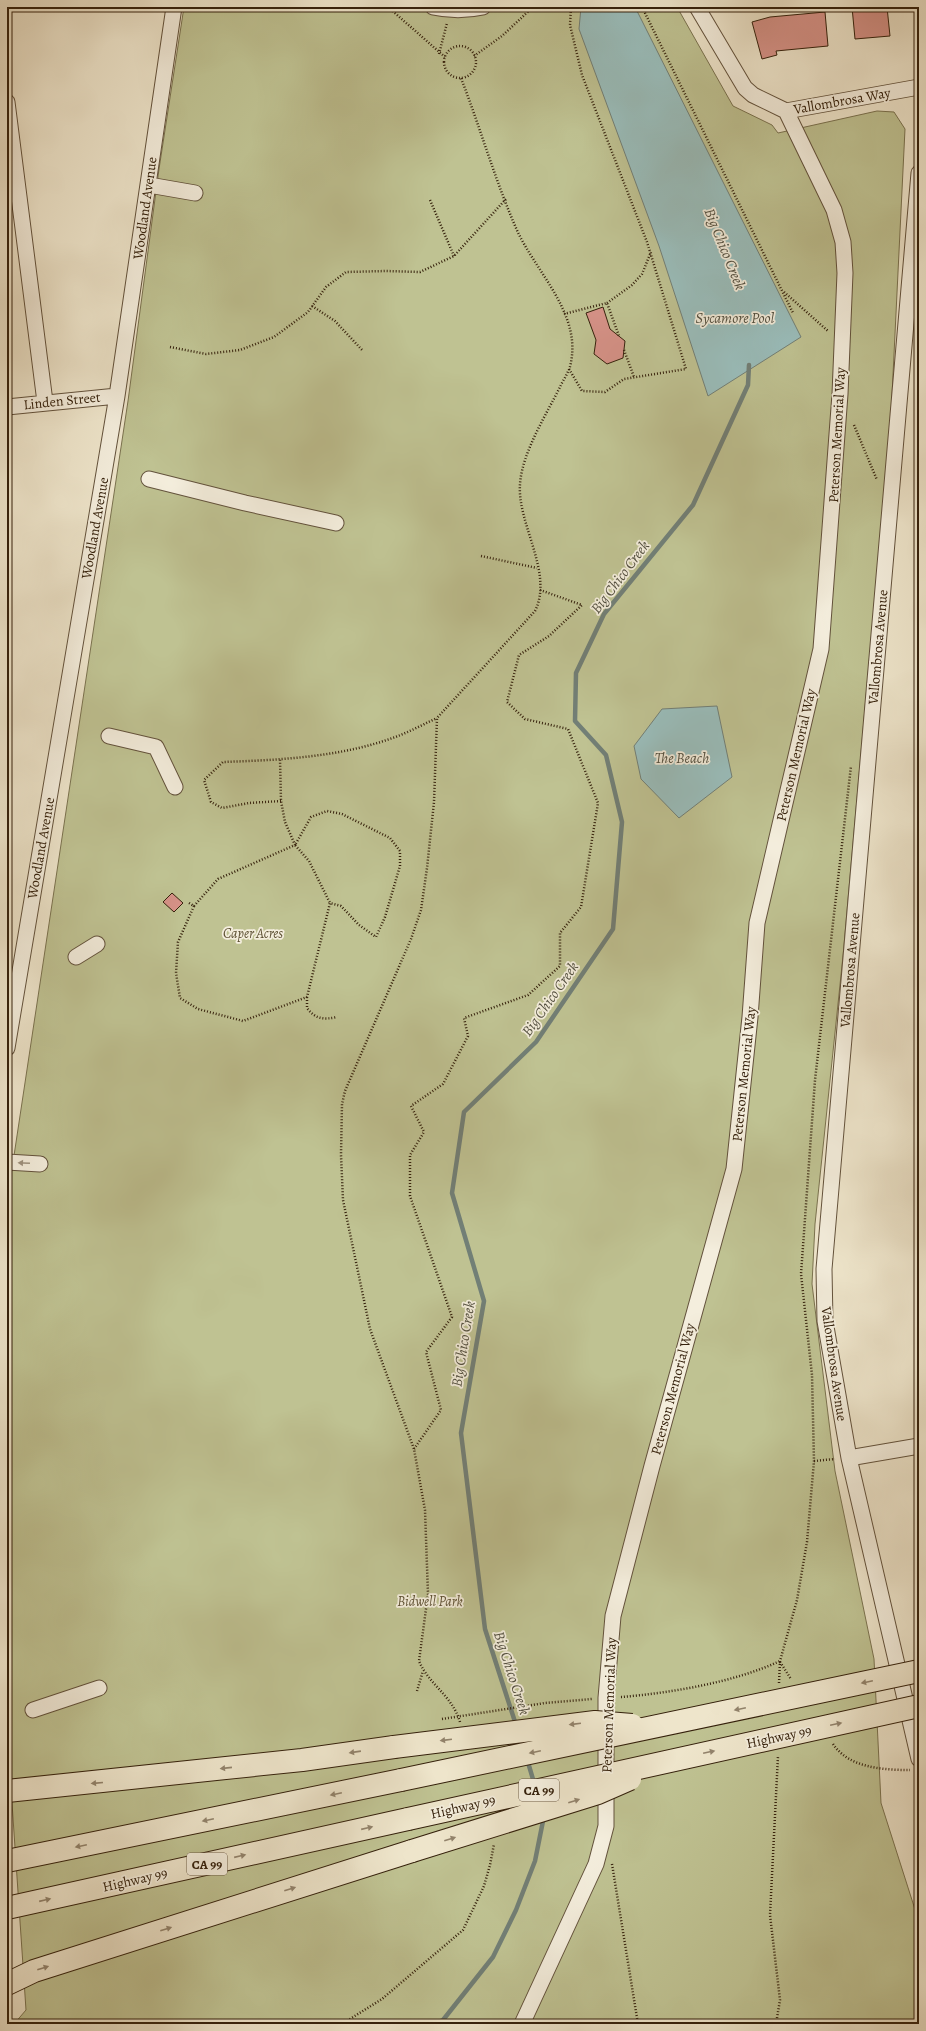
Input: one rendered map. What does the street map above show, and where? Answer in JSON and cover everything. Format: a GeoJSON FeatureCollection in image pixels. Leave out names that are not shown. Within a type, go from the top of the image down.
{"type":"FeatureCollection","features":[{"type":"Feature","properties":{"kind":"highway"},"geometry":{"type":"LineString","coordinates":[[7,1861],[919,1672]]}},
{"type":"Feature","properties":{"kind":"highway","name":"Highway 99"},"geometry":{"type":"LineString","coordinates":[[7,1908],[919,1706]]}},
{"type":"Feature","properties":{"kind":"highway"},"geometry":{"type":"LineString","coordinates":[[7,1791],[286,1762],[595,1722],[656,1727]]}},
{"type":"Feature","properties":{"kind":"highway"},"geometry":{"type":"LineString","coordinates":[[7,1984],[34,1971],[412,1850],[598,1793],[671,1760]]}},
{"type":"Feature","properties":{"kind":"street","name":"Woodland Avenue"},"geometry":{"type":"LineString","coordinates":[[7,1048],[117,396],[174,7]]}},
{"type":"Feature","properties":{"kind":"street"},"geometry":{"type":"LineString","coordinates":[[433,7],[451,11],[465,11],[483,7]]}},
{"type":"Feature","properties":{"kind":"street","name":"Vallombrosa Way"},"geometry":{"type":"LineString","coordinates":[[697,7],[746,88],[753,95],[786,111],[919,87]]}},
{"type":"Feature","properties":{"kind":"street"},"geometry":{"type":"LineString","coordinates":[[7,102],[45,402]]}},
{"type":"Feature","properties":{"kind":"street","name":"Peterson Memorial Way"},"geometry":{"type":"LineString","coordinates":[[522,2024],[598,1857],[606,1826],[606,1698],[614,1616],[654,1458],[734,1169],[750,1017],[757,923],[822,649],[834,486],[842,344],[845,273],[843,242],[834,210],[786,111]]}},
{"type":"Feature","properties":{"kind":"street","name":"Vallombrosa Avenue"},"geometry":{"type":"LineString","coordinates":[[919,173],[824,1269],[825,1321],[849,1458],[919,1759]]}},
{"type":"Feature","properties":{"kind":"street"},"geometry":{"type":"LineString","coordinates":[[149,185],[195,193]]}},
{"type":"Feature","properties":{"kind":"street","name":"Linden Street"},"geometry":{"type":"LineString","coordinates":[[7,407],[117,396]]}},
{"type":"Feature","properties":{"kind":"street"},"geometry":{"type":"LineString","coordinates":[[149,479],[245,503],[336,523]]}},
{"type":"Feature","properties":{"kind":"street"},"geometry":{"type":"LineString","coordinates":[[109,736],[156,747],[175,787]]}},
{"type":"Feature","properties":{"kind":"street"},"geometry":{"type":"LineString","coordinates":[[76,958],[97,944]]}},
{"type":"Feature","properties":{"kind":"street"},"geometry":{"type":"LineString","coordinates":[[7,1162],[40,1164]]}},
{"type":"Feature","properties":{"kind":"street"},"geometry":{"type":"LineString","coordinates":[[849,1458],[919,1446]]}},
{"type":"Feature","properties":{"kind":"street"},"geometry":{"type":"LineString","coordinates":[[33,1710],[99,1688]]}},
{"type":"Feature","properties":{"kind":"path"},"geometry":{"type":"LineString","coordinates":[[388,7],[445,58]]}},
{"type":"Feature","properties":{"kind":"path"},"geometry":{"type":"LineString","coordinates":[[474,56],[502,36],[533,7]]}},
{"type":"Feature","properties":{"kind":"path"},"geometry":{"type":"LineString","coordinates":[[568,369],[582,391],[605,392],[624,379],[686,369],[651,252],[582,75],[570,25],[571,7]]}},
{"type":"Feature","properties":{"kind":"path"},"geometry":{"type":"LineString","coordinates":[[643,7],[793,313]]}},
{"type":"Feature","properties":{"kind":"path"},"geometry":{"type":"LineString","coordinates":[[439,54],[451,11]]}},
{"type":"Feature","properties":{"kind":"path"},"geometry":{"type":"LineString","coordinates":[[459,46],[468,49],[474,56],[475,61],[473,70],[466,77],[455,78],[447,72],[444,62],[445,58],[450,50],[459,46]]}},
{"type":"Feature","properties":{"kind":"path"},"geometry":{"type":"LineString","coordinates":[[281,801],[222,808],[211,802],[204,780],[223,762],[280,759],[348,750],[398,736],[437,718],[535,611],[541,583],[520,498],[520,483],[526,457],[571,363],[571,334],[558,299],[517,229],[461,78]]}},
{"type":"Feature","properties":{"kind":"path"},"geometry":{"type":"LineString","coordinates":[[170,348],[206,354],[240,350],[274,337],[308,312],[326,287],[346,272],[420,272],[454,256],[506,198]]}},
{"type":"Feature","properties":{"kind":"path"},"geometry":{"type":"LineString","coordinates":[[430,200],[454,256]]}},
{"type":"Feature","properties":{"kind":"path"},"geometry":{"type":"LineString","coordinates":[[564,314],[607,303],[632,285],[642,274],[651,252]]}},
{"type":"Feature","properties":{"kind":"path"},"geometry":{"type":"LineString","coordinates":[[782,291],[842,344]]}},
{"type":"Feature","properties":{"kind":"path"},"geometry":{"type":"LineString","coordinates":[[607,303],[619,336]]}},
{"type":"Feature","properties":{"kind":"path"},"geometry":{"type":"LineString","coordinates":[[312,306],[335,321],[362,351]]}},
{"type":"Feature","properties":{"kind":"path"},"geometry":{"type":"LineString","coordinates":[[624,350],[634,377]]}},
{"type":"Feature","properties":{"kind":"path"},"geometry":{"type":"LineString","coordinates":[[852,422],[880,486]]}},
{"type":"Feature","properties":{"kind":"path"},"geometry":{"type":"LineString","coordinates":[[481,556],[537,568]]}},
{"type":"Feature","properties":{"kind":"path"},"geometry":{"type":"LineString","coordinates":[[414,1449],[441,1410],[426,1352],[452,1317],[410,1196],[410,1155],[424,1132],[411,1106],[443,1084],[468,1036],[464,1018],[528,995],[560,966],[560,933],[581,907],[598,803],[568,729],[525,719],[507,702],[519,655],[549,636],[582,605],[540,590]]}},
{"type":"Feature","properties":{"kind":"path"},"geometry":{"type":"LineString","coordinates":[[417,1691],[423,1670],[419,1661],[419,1652],[428,1594],[425,1510],[414,1449],[370,1329],[343,1200],[341,1155],[342,1104],[345,1091],[411,939],[421,910],[434,802],[437,718]]}},
{"type":"Feature","properties":{"kind":"path"},"geometry":{"type":"LineString","coordinates":[[280,759],[281,801],[285,822],[295,845],[309,861],[330,903],[306,1008],[312,1015],[324,1019],[337,1017]]}},
{"type":"Feature","properties":{"kind":"path"},"geometry":{"type":"LineString","coordinates":[[779,1685],[780,1661],[797,1600],[806,1549],[814,1461],[812,1375],[801,1274],[815,1080],[851,764]]}},
{"type":"Feature","properties":{"kind":"path"},"geometry":{"type":"LineString","coordinates":[[308,997],[243,1021],[198,1009],[180,998],[176,973],[178,942],[194,906],[218,880],[295,845],[311,817],[326,811],[342,814],[390,838],[400,851],[400,866],[385,917],[376,937],[359,925],[341,906],[330,903]]}},
{"type":"Feature","properties":{"kind":"path"},"geometry":{"type":"LineString","coordinates":[[188,903],[194,906]]}},
{"type":"Feature","properties":{"kind":"path"},"geometry":{"type":"LineString","coordinates":[[814,1461],[849,1458]]}},
{"type":"Feature","properties":{"kind":"path"},"geometry":{"type":"LineString","coordinates":[[442,1719],[545,1703],[663,1692],[756,1672],[780,1661]]}},
{"type":"Feature","properties":{"kind":"path"},"geometry":{"type":"LineString","coordinates":[[776,2024],[780,2000],[770,1915],[778,1748]]}},
{"type":"Feature","properties":{"kind":"path"},"geometry":{"type":"LineString","coordinates":[[611,1857],[638,2024]]}},
{"type":"Feature","properties":{"kind":"green space","name":"Bidwell Park"},"geometry":{"type":"Polygon","coordinates":[[[184,7],[677,7],[733,106],[772,125],[778,133],[877,111],[894,112],[905,129],[891,416],[843,956],[815,1224],[812,1284],[835,1471],[874,1659],[881,1803],[919,1922],[919,2024],[14,2024],[26,2010],[7,1729],[7,1202],[128,401],[159,169],[184,7]]]}},
{"type":"Feature","properties":{"kind":"water","name":"Sycamore Pool"},"geometry":{"type":"Polygon","coordinates":[[[581,7],[635,7],[801,337],[708,396],[659,246],[579,29],[581,7]]]}},
{"type":"Feature","properties":{"kind":"water","name":"The Beach"},"geometry":{"type":"Polygon","coordinates":[[[717,706],[732,777],[679,818],[641,779],[634,746],[662,709],[717,706]]]}},
{"type":"Feature","properties":{"kind":"building"},"geometry":{"type":"Polygon","coordinates":[[[852,7],[887,7],[890,36],[855,39],[852,7]]]}},
{"type":"Feature","properties":{"kind":"building"},"geometry":{"type":"Polygon","coordinates":[[[825,12],[828,46],[776,51],[777,55],[762,59],[752,22],[770,17],[825,12]]]}},
{"type":"Feature","properties":{"kind":"building"},"geometry":{"type":"Polygon","coordinates":[[[603,307],[610,329],[625,341],[623,358],[607,364],[594,354],[596,340],[586,313],[603,307]]]}},
{"type":"Feature","properties":{"kind":"building"},"geometry":{"type":"Polygon","coordinates":[[[172,893],[183,903],[174,912],[163,902],[172,893]]]}},
{"type":"Feature","properties":{"kind":"waterway","name":"Big Chico Creek"},"geometry":{"type":"LineString","coordinates":[[516,1725],[485,1629],[461,1433],[484,1301],[452,1193],[464,1112],[536,1042],[613,929],[622,822],[606,755],[575,721],[576,673],[604,614],[693,505],[748,385],[749,365]]}},
{"type":"Feature","properties":{"kind":"waterway","name":"Big Chico Creek"},"geometry":{"type":"LineString","coordinates":[[527,1759],[535,1786]]}},
{"type":"Feature","properties":{"kind":"waterway","name":"Big Chico Creek"},"geometry":{"type":"LineString","coordinates":[[435,2024],[443,2020],[493,1957],[516,1910],[535,1861],[544,1816]]}},
{"type":"Feature","properties":{"kind":"park label","name":"Caper Acres"},"geometry":{"type":"Point","coordinates":[253,933]}}]}
